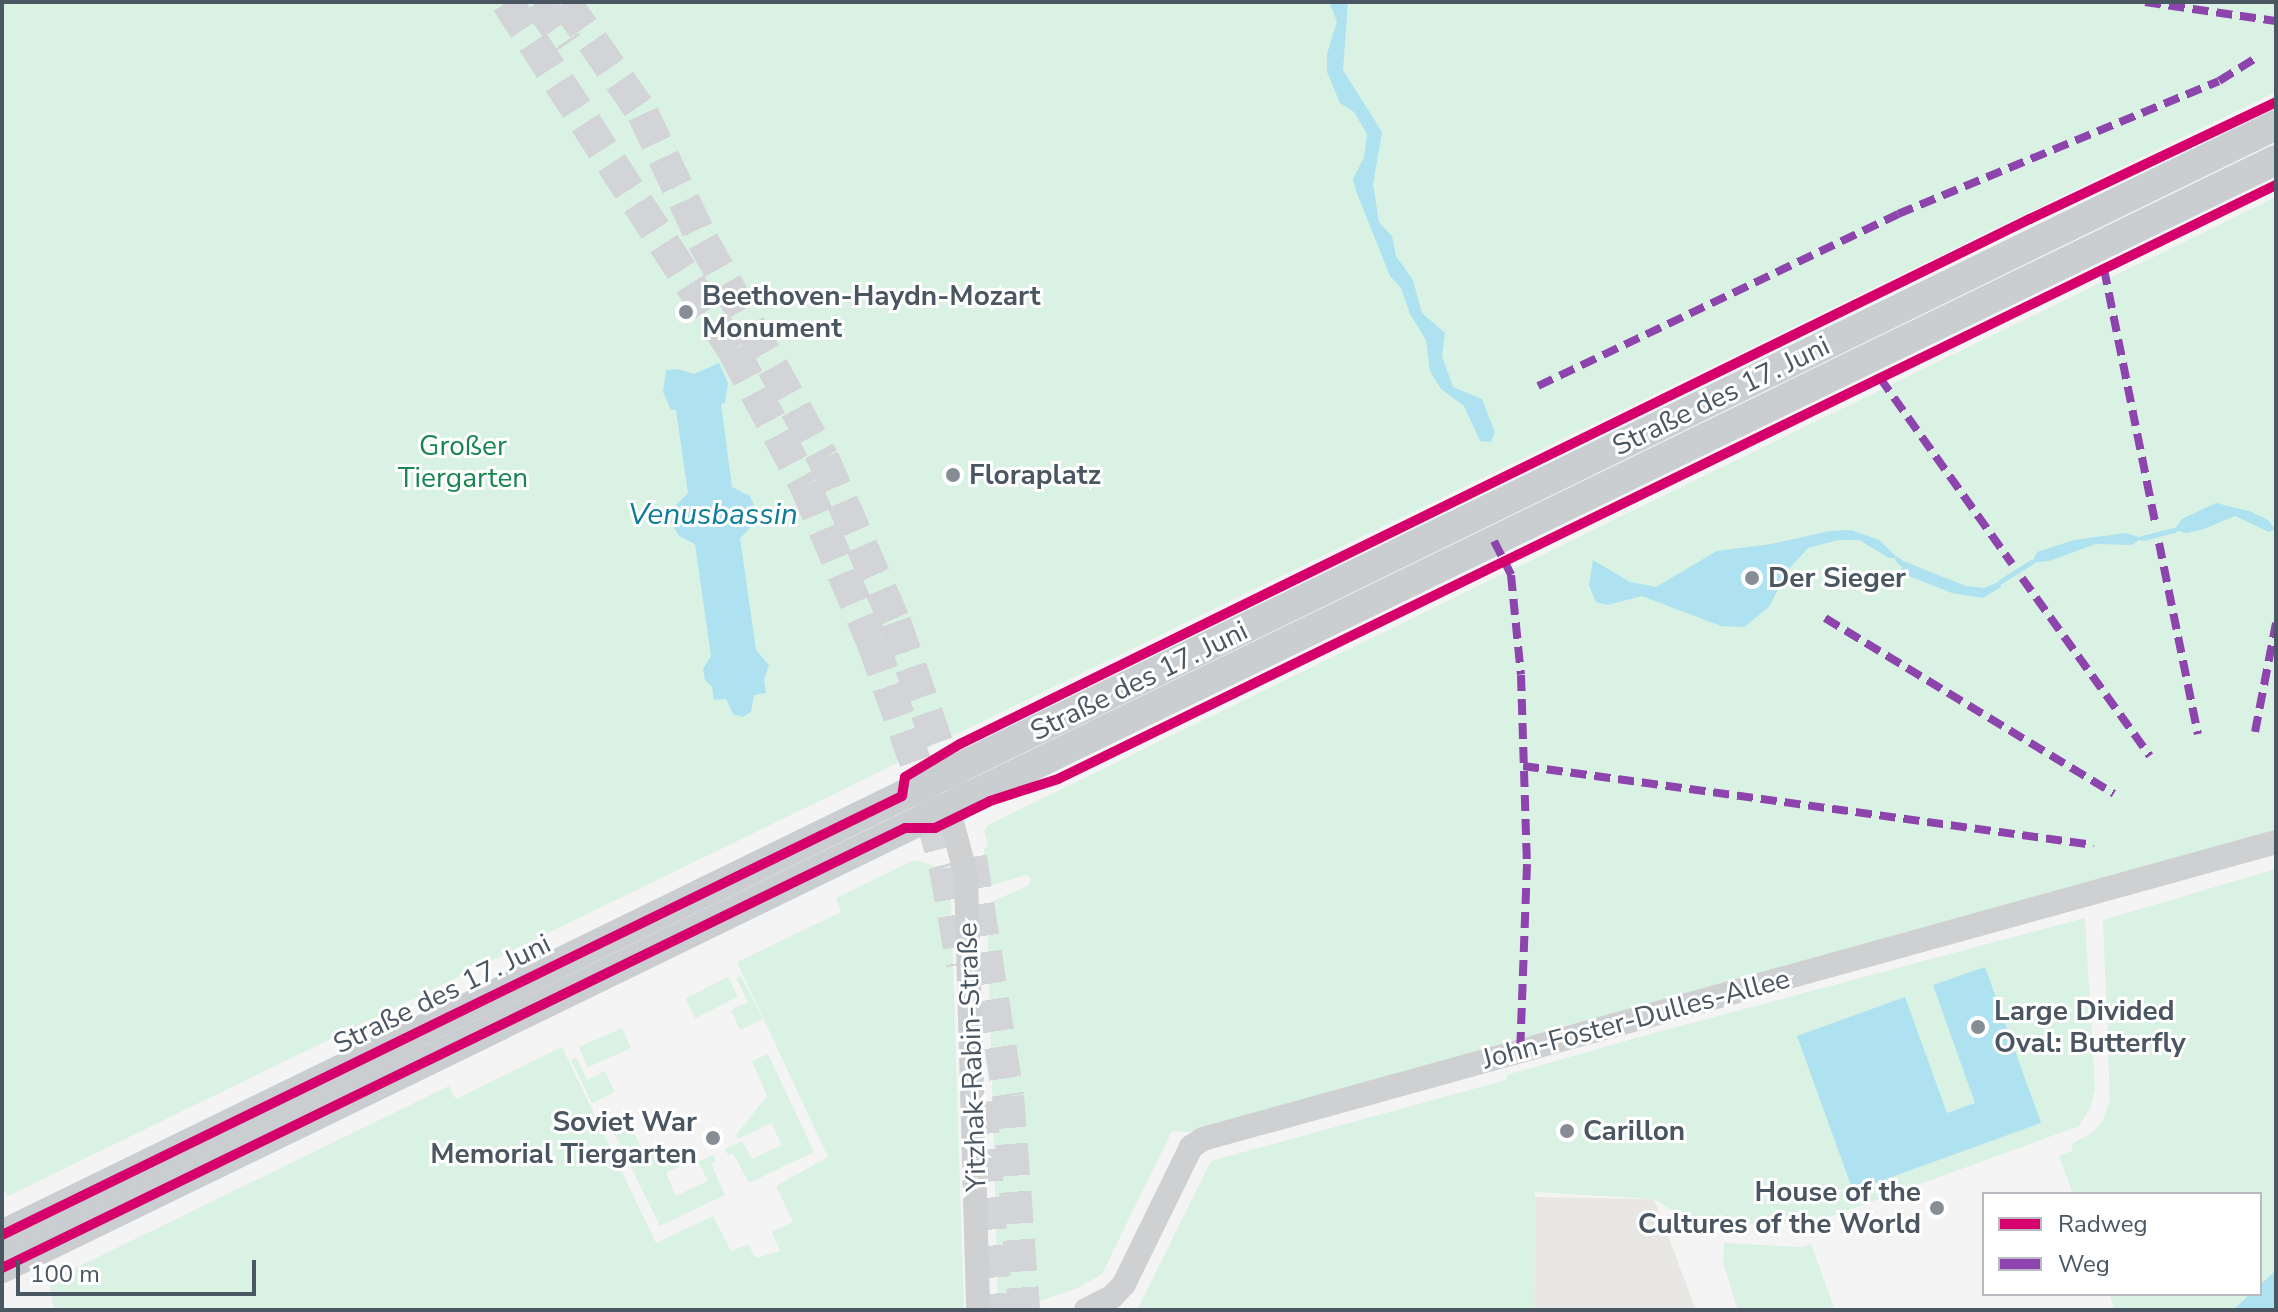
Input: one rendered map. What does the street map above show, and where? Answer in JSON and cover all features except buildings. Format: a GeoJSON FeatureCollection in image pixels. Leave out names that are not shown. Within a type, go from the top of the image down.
{"type":"FeatureCollection","features":[{"type":"Feature","properties":{"kind":"main road","name":"Straße des 17. Juni"},"geometry":{"type":"LineString","coordinates":[[2,1235],[2276,125]]}},
{"type":"Feature","properties":{"kind":"main road","name":"Straße des 17. Juni"},"geometry":{"type":"LineString","coordinates":[[2,1268],[2276,160]]}},
{"type":"Feature","properties":{"kind":"street","name":"Yitzhak-Rabin-Straße"},"geometry":{"type":"LineString","coordinates":[[948,807],[966,875],[978,1310]]}},
{"type":"Feature","properties":{"kind":"street","name":"John-Foster-Dulles-Allee"},"geometry":{"type":"LineString","coordinates":[[1086,1310],[1112,1297],[1124,1284],[1191,1147],[1203,1139],[2276,842]]}},
{"type":"Feature","properties":{"kind":"shaded area"},"geometry":{"type":"Polygon","coordinates":[[[1535,1197],[1654,1199],[1696,1310],[1534,1310],[1535,1197]]]}},
{"type":"Feature","properties":{"kind":"green space","name":"Großer Tiergarten"},"geometry":{"type":"Polygon","coordinates":[[[2,2],[2276,2],[2276,92],[8,1196],[2,1188],[2,2]]]}},
{"type":"Feature","properties":{"kind":"green space"},"geometry":{"type":"Polygon","coordinates":[[[2276,197],[2276,832],[1189,1132],[1172,1131],[1102,1274],[1078,1288],[1013,1310],[998,1298],[987,904],[1029,885],[1031,879],[1026,875],[986,887],[984,849],[988,847],[984,831],[988,825],[2276,197]]]}},
{"type":"Feature","properties":{"kind":"green space"},"geometry":{"type":"Polygon","coordinates":[[[914,860],[950,870],[964,1310],[54,1310],[49,1281],[449,1086],[456,1099],[562,1047],[656,1243],[713,1216],[731,1251],[748,1244],[756,1258],[780,1251],[772,1232],[793,1222],[776,1186],[828,1157],[737,962],[841,912],[836,898],[914,860]]]}},
{"type":"Feature","properties":{"kind":"green space"},"geometry":{"type":"Polygon","coordinates":[[[2276,869],[2276,1270],[2262,1283],[2262,1192],[2072,1192],[2059,1156],[2072,1151],[2072,1144],[2094,1131],[2103,1120],[2110,1101],[2103,920],[2276,869]]]}},
{"type":"Feature","properties":{"kind":"green space"},"geometry":{"type":"Polygon","coordinates":[[[2085,918],[2095,1089],[2091,1106],[2079,1126],[1827,1218],[1787,1224],[1692,1223],[1654,1199],[1535,1192],[1534,1310],[1137,1310],[1211,1161],[1506,1080],[1506,1075],[1643,1036],[2085,918]]]}},
{"type":"Feature","properties":{"kind":"green space"},"geometry":{"type":"Polygon","coordinates":[[[741,976],[763,1019],[740,1030],[731,1010],[748,1002],[736,978],[741,976]]]}},
{"type":"Feature","properties":{"kind":"green space"},"geometry":{"type":"Polygon","coordinates":[[[728,977],[738,997],[695,1018],[685,999],[728,977]]]}},
{"type":"Feature","properties":{"kind":"green space"},"geometry":{"type":"Polygon","coordinates":[[[622,1028],[631,1048],[588,1067],[579,1047],[622,1028]]]}},
{"type":"Feature","properties":{"kind":"green space"},"geometry":{"type":"Polygon","coordinates":[[[768,1054],[814,1152],[749,1183],[733,1153],[728,1155],[725,1149],[742,1141],[752,1159],[782,1145],[771,1123],[738,1139],[736,1135],[767,1096],[752,1061],[768,1054]]]}},
{"type":"Feature","properties":{"kind":"green space"},"geometry":{"type":"Polygon","coordinates":[[[576,1057],[587,1080],[605,1071],[615,1092],[592,1103],[571,1060],[576,1057]]]}},
{"type":"Feature","properties":{"kind":"green space"},"geometry":{"type":"Polygon","coordinates":[[[628,1121],[645,1155],[695,1155],[697,1158],[666,1173],[676,1196],[708,1181],[698,1162],[713,1155],[716,1161],[711,1164],[725,1195],[660,1226],[612,1129],[628,1121]]]}},
{"type":"Feature","properties":{"kind":"green space"},"geometry":{"type":"Polygon","coordinates":[[[1724,1243],[1801,1247],[1811,1244],[1835,1310],[1738,1310],[1723,1263],[1724,1243]]]}},
{"type":"Feature","properties":{"kind":"green space"},"geometry":{"type":"Polygon","coordinates":[[[2110,1296],[2248,1296],[2233,1310],[2115,1310],[2110,1296]]]}},
{"type":"Feature","properties":{"kind":"water"},"geometry":{"type":"Polygon","coordinates":[[[1329,2],[1348,2],[1343,70],[1382,132],[1373,184],[1379,222],[1392,236],[1396,256],[1413,280],[1422,313],[1445,333],[1442,356],[1453,387],[1482,399],[1495,432],[1491,442],[1480,441],[1464,406],[1441,389],[1430,371],[1426,340],[1410,314],[1401,288],[1390,276],[1356,191],[1353,179],[1364,157],[1367,134],[1354,112],[1340,103],[1327,72],[1327,54],[1337,21],[1329,2]]]}},
{"type":"Feature","properties":{"kind":"water","name":"Venusbassin"},"geometry":{"type":"Polygon","coordinates":[[[719,363],[728,383],[725,403],[721,404],[732,487],[750,496],[756,510],[753,525],[740,538],[756,650],[769,665],[764,680],[766,693],[754,695],[751,712],[743,717],[733,714],[726,699],[714,700],[712,687],[705,680],[703,669],[711,656],[695,544],[679,536],[671,522],[674,507],[688,493],[676,410],[671,410],[663,392],[666,370],[678,369],[694,374],[719,363]]]}},
{"type":"Feature","properties":{"kind":"water"},"geometry":{"type":"Polygon","coordinates":[[[2216,503],[2249,511],[2268,520],[2275,529],[2269,532],[2235,516],[2187,533],[2174,530],[2182,519],[2216,503]]]}},
{"type":"Feature","properties":{"kind":"water"},"geometry":{"type":"Polygon","coordinates":[[[1851,530],[1879,540],[1898,558],[1889,558],[1859,540],[1838,540],[1808,548],[1788,570],[1769,607],[1744,627],[1721,626],[1642,596],[1607,605],[1596,602],[1589,585],[1593,560],[1630,582],[1656,587],[1717,551],[1851,530]]]}},
{"type":"Feature","properties":{"kind":"water"},"geometry":{"type":"Polygon","coordinates":[[[2126,533],[2142,538],[2132,545],[2096,544],[2049,561],[2032,563],[2037,552],[2074,540],[2126,533]]]}},
{"type":"Feature","properties":{"kind":"water"},"geometry":{"type":"Polygon","coordinates":[[[1903,561],[1966,586],[1984,588],[2001,581],[2001,587],[1983,598],[1952,593],[1901,573],[1903,561]]]}},
{"type":"Feature","properties":{"kind":"water"},"geometry":{"type":"Polygon","coordinates":[[[1985,967],[2041,1123],[1853,1191],[1797,1036],[1905,997],[1947,1113],[1975,1103],[1933,985],[1985,967]]]}},
{"type":"Feature","properties":{"kind":"water"},"geometry":{"type":"Polygon","coordinates":[[[2276,1270],[2276,1310],[2233,1310],[2248,1296],[2262,1296],[2262,1283],[2276,1270]]]}},
{"type":"Feature","properties":{"kind":"waterway"},"geometry":{"type":"LineString","coordinates":[[2142,538],[2174,530]]}},
{"type":"Feature","properties":{"kind":"waterway"},"geometry":{"type":"LineString","coordinates":[[1897,559],[1901,563]]}},
{"type":"Feature","properties":{"kind":"waterway"},"geometry":{"type":"LineString","coordinates":[[2001,581],[2032,562]]}},
{"type":"Feature","properties":{"kind":"tunnel"},"geometry":{"type":"LineString","coordinates":[[507,2],[733,350],[805,485],[872,641],[919,772],[945,868],[962,965]]}},
{"type":"Feature","properties":{"kind":"tunnel"},"geometry":{"type":"LineString","coordinates":[[538,2],[567,44]]}},
{"type":"Feature","properties":{"kind":"tunnel"},"geometry":{"type":"LineString","coordinates":[[565,2],[643,114],[703,241],[823,458],[895,622],[957,800]]}},
{"type":"Feature","properties":{"kind":"tunnel"},"geometry":{"type":"LineString","coordinates":[[971,857],[1008,1096],[1024,1310]]}},
{"type":"Feature","properties":{"kind":"tunnel"},"geometry":{"type":"LineString","coordinates":[[981,1102],[997,1310]]}},
{"type":"Feature","properties":{"kind":"marked path"},"geometry":{"type":"LineString","coordinates":[[2145,2],[2276,21]]}},
{"type":"Feature","properties":{"kind":"marked path"},"geometry":{"type":"LineString","coordinates":[[1538,386],[1898,214],[2219,81],[2259,56]]}},
{"type":"Feature","properties":{"kind":"marked path"},"geometry":{"type":"LineString","coordinates":[[2104,269],[2156,526]]}},
{"type":"Feature","properties":{"kind":"marked path"},"geometry":{"type":"LineString","coordinates":[[1880,378],[2012,564]]}},
{"type":"Feature","properties":{"kind":"marked path"},"geometry":{"type":"LineString","coordinates":[[1494,541],[1511,575],[1521,675],[1527,864],[1520,1051]]}},
{"type":"Feature","properties":{"kind":"marked path"},"geometry":{"type":"LineString","coordinates":[[2159,543],[2198,734]]}},
{"type":"Feature","properties":{"kind":"marked path"},"geometry":{"type":"LineString","coordinates":[[2022,578],[2150,756]]}},
{"type":"Feature","properties":{"kind":"marked path"},"geometry":{"type":"LineString","coordinates":[[1825,618],[2114,794]]}},
{"type":"Feature","properties":{"kind":"marked path"},"geometry":{"type":"LineString","coordinates":[[2255,732],[2276,623]]}},
{"type":"Feature","properties":{"kind":"marked path"},"geometry":{"type":"LineString","coordinates":[[1523,766],[2094,845]]}},
{"type":"Feature","properties":{"kind":"cycle path"},"geometry":{"type":"LineString","coordinates":[[2,1235],[902,796],[905,777],[960,744],[2030,219],[2276,102]]}},
{"type":"Feature","properties":{"kind":"cycle path"},"geometry":{"type":"LineString","coordinates":[[2,1268],[905,828],[935,828],[990,801],[1058,779],[2276,185]]}},
{"type":"Feature","properties":{"kind":"place","name":"Beethoven-Haydn-Mozart Monument"},"geometry":{"type":"Point","coordinates":[686,312]}},
{"type":"Feature","properties":{"kind":"place","name":"Floraplatz"},"geometry":{"type":"Point","coordinates":[953,475]}},
{"type":"Feature","properties":{"kind":"place","name":"Der Sieger"},"geometry":{"type":"Point","coordinates":[1752,578]}},
{"type":"Feature","properties":{"kind":"place","name":"Large Divided Oval: Butterfly"},"geometry":{"type":"Point","coordinates":[1978,1027]}},
{"type":"Feature","properties":{"kind":"place","name":"Carillon"},"geometry":{"type":"Point","coordinates":[1567,1131]}},
{"type":"Feature","properties":{"kind":"place","name":"Soviet War Memorial Tiergarten"},"geometry":{"type":"Point","coordinates":[713,1138]}},
{"type":"Feature","properties":{"kind":"place","name":"House of the Cultures of the World"},"geometry":{"type":"Point","coordinates":[1937,1208]}}]}
